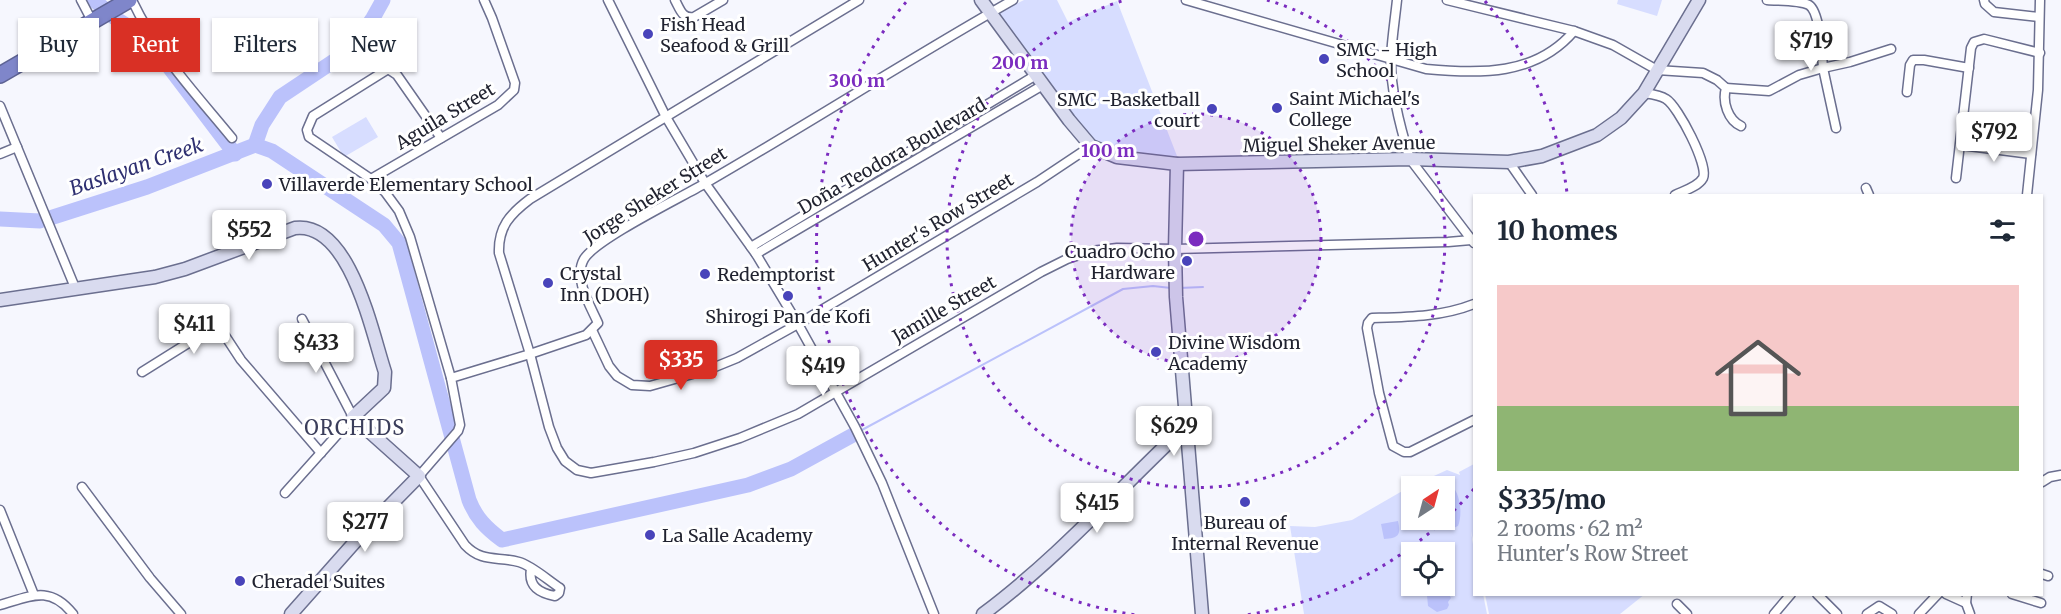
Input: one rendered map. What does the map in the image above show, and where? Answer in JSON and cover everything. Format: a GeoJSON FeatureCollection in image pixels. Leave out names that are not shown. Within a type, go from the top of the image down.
{"type":"FeatureCollection","features":[{"type":"Feature","properties":{"kind":"highway"},"geometry":{"type":"LineString","coordinates":[[0,75],[121,1]]}},
{"type":"Feature","properties":{"kind":"highway"},"geometry":{"type":"LineString","coordinates":[[0,65],[95,16]]}},
{"type":"Feature","properties":{"kind":"street"},"geometry":{"type":"LineString","coordinates":[[81,0],[95,16]]}},
{"type":"Feature","properties":{"kind":"street","name":"Aguila Street"},"geometry":{"type":"LineString","coordinates":[[370,179],[498,105],[514,90],[515,82],[484,0]]}},
{"type":"Feature","properties":{"kind":"street"},"geometry":{"type":"LineString","coordinates":[[608,0],[666,117],[705,183],[754,251],[798,324],[855,427],[882,483],[933,614]]}},
{"type":"Feature","properties":{"kind":"street"},"geometry":{"type":"LineString","coordinates":[[675,0],[682,15],[689,18],[723,0]]}},
{"type":"Feature","properties":{"kind":"street","name":"Jamille Street"},"geometry":{"type":"LineString","coordinates":[[859,0],[530,199],[512,212],[503,225],[498,241],[499,254],[530,354],[542,403],[557,448],[565,461],[577,470],[591,473],[654,462],[740,438],[798,414],[1041,272],[1067,259],[1091,251],[1117,248],[1175,249],[1473,242]]}},
{"type":"Feature","properties":{"kind":"street","name":"Miguel Sheker Avenue"},"geometry":{"type":"LineString","coordinates":[[981,0],[1069,120],[1091,146],[1117,157],[1178,165],[1410,159],[1509,162],[1542,156],[1597,135],[1621,118],[1644,93],[1699,0]]}},
{"type":"Feature","properties":{"kind":"street","name":"Jorge Sheker Street"},"geometry":{"type":"LineString","coordinates":[[592,330],[598,323],[582,282],[581,270],[584,259],[591,250],[1013,0]]}},
{"type":"Feature","properties":{"kind":"street"},"geometry":{"type":"LineString","coordinates":[[1186,0],[1426,69],[1490,71],[1521,65],[1544,57],[1563,44],[1574,31]]}},
{"type":"Feature","properties":{"kind":"street"},"geometry":{"type":"LineString","coordinates":[[1397,0],[1391,59],[1401,126],[1410,159],[1473,242]]}},
{"type":"Feature","properties":{"kind":"street"},"geometry":{"type":"LineString","coordinates":[[1446,0],[1574,31],[1613,45],[1657,70],[1702,73],[1717,80],[1726,88],[1769,91],[1799,75],[1892,49]]}},
{"type":"Feature","properties":{"kind":"street"},"geometry":{"type":"LineString","coordinates":[[1767,0],[1803,2],[1813,9],[1836,128]]}},
{"type":"Feature","properties":{"kind":"street"},"geometry":{"type":"LineString","coordinates":[[1984,0],[1994,12],[2039,17]]}},
{"type":"Feature","properties":{"kind":"street"},"geometry":{"type":"LineString","coordinates":[[2027,194],[2038,90],[2040,0]]}},
{"type":"Feature","properties":{"kind":"street"},"geometry":{"type":"LineString","coordinates":[[121,1],[144,25],[168,61],[232,138]]}},
{"type":"Feature","properties":{"kind":"street"},"geometry":{"type":"LineString","coordinates":[[1956,178],[1971,48],[1978,40],[2040,53]]}},
{"type":"Feature","properties":{"kind":"street"},"geometry":{"type":"LineString","coordinates":[[1907,92],[1910,65],[1913,60],[1969,68]]}},
{"type":"Feature","properties":{"kind":"street"},"geometry":{"type":"LineString","coordinates":[[291,614],[362,534],[439,455],[454,437],[460,425],[451,378],[410,237],[399,212],[385,192],[309,137],[307,130],[313,116],[388,69],[397,75],[441,138]]}},
{"type":"Feature","properties":{"kind":"street","name":"Doña Teodora Boulevard"},"geometry":{"type":"LineString","coordinates":[[754,251],[1040,80]]}},
{"type":"Feature","properties":{"kind":"street","name":"Doña Teodora Boulevard"},"geometry":{"type":"LineString","coordinates":[[754,251],[1040,80]]}},
{"type":"Feature","properties":{"kind":"street"},"geometry":{"type":"LineString","coordinates":[[1726,88],[1724,94],[1728,113],[1732,120],[1741,126]]}},
{"type":"Feature","properties":{"kind":"street"},"geometry":{"type":"LineString","coordinates":[[1644,93],[1668,99],[1675,107],[1702,162],[1704,172],[1702,178],[1687,190],[1677,194]]}},
{"type":"Feature","properties":{"kind":"street"},"geometry":{"type":"LineString","coordinates":[[0,106],[76,290]]}},
{"type":"Feature","properties":{"kind":"street"},"geometry":{"type":"LineString","coordinates":[[1960,145],[2031,154]]}},
{"type":"Feature","properties":{"kind":"street","name":"Hunter's Row Street"},"geometry":{"type":"LineString","coordinates":[[592,330],[609,366],[617,376],[639,387],[674,380],[737,358],[1037,182],[1091,146]]}},
{"type":"Feature","properties":{"kind":"street"},"geometry":{"type":"LineString","coordinates":[[0,154],[17,147]]}},
{"type":"Feature","properties":{"kind":"street"},"geometry":{"type":"LineString","coordinates":[[1509,162],[1531,194]]}},
{"type":"Feature","properties":{"kind":"street"},"geometry":{"type":"LineString","coordinates":[[1178,165],[1176,291],[1202,614]]}},
{"type":"Feature","properties":{"kind":"street"},"geometry":{"type":"LineString","coordinates":[[0,300],[155,278],[295,228],[305,227],[328,239],[343,257],[356,283],[385,372],[384,388],[353,417],[285,493]]}},
{"type":"Feature","properties":{"kind":"street"},"geometry":{"type":"LineString","coordinates":[[1473,304],[1443,314],[1408,318],[1372,318],[1367,328],[1385,422],[1393,446],[1404,452],[1410,452],[1473,420]]}},
{"type":"Feature","properties":{"kind":"street"},"geometry":{"type":"LineString","coordinates":[[302,319],[353,417],[419,476],[465,545],[481,557],[519,562],[531,569]]}},
{"type":"Feature","properties":{"kind":"street"},"geometry":{"type":"LineString","coordinates":[[142,372],[209,330],[220,328],[241,360],[321,453]]}},
{"type":"Feature","properties":{"kind":"street"},"geometry":{"type":"LineString","coordinates":[[451,378],[586,335],[592,330]]}},
{"type":"Feature","properties":{"kind":"street"},"geometry":{"type":"LineString","coordinates":[[983,614],[1018,587],[1079,531],[1186,426]]}},
{"type":"Feature","properties":{"kind":"street"},"geometry":{"type":"LineString","coordinates":[[2043,481],[2061,475]]}},
{"type":"Feature","properties":{"kind":"street"},"geometry":{"type":"LineString","coordinates":[[82,488],[150,578],[182,614]]}},
{"type":"Feature","properties":{"kind":"street"},"geometry":{"type":"LineString","coordinates":[[0,510],[34,595]]}},
{"type":"Feature","properties":{"kind":"street"},"geometry":{"type":"LineString","coordinates":[[0,541],[11,538]]}},
{"type":"Feature","properties":{"kind":"street"},"geometry":{"type":"LineString","coordinates":[[0,605],[34,595],[54,596],[74,614]]}},
{"type":"Feature","properties":{"kind":"street"},"geometry":{"type":"LineString","coordinates":[[1774,614],[1789,596]]}},
{"type":"Feature","properties":{"kind":"street"},"geometry":{"type":"LineString","coordinates":[[1819,596],[1837,614]]}},
{"type":"Feature","properties":{"kind":"street"},"geometry":{"type":"LineString","coordinates":[[1919,614],[1936,596]]}},
{"type":"Feature","properties":{"kind":"street"},"geometry":{"type":"LineString","coordinates":[[2018,596],[2040,603]]}},
{"type":"Feature","properties":{"kind":"street"},"geometry":{"type":"LineString","coordinates":[[1966,599],[1970,614]]}},
{"type":"Feature","properties":{"kind":"street"},"geometry":{"type":"LineString","coordinates":[[1677,604],[1687,614]]}},
{"type":"Feature","properties":{"kind":"street"},"geometry":{"type":"LineString","coordinates":[[1867,614],[1879,606],[1892,614]]}},
{"type":"Feature","properties":{"kind":"shaded area"},"geometry":{"type":"Polygon","coordinates":[[[1024,0],[1057,0],[1068,22],[1117,1],[1177,156],[1126,155],[1094,140],[1082,131],[996,14],[1024,0]]]}},
{"type":"Feature","properties":{"kind":"shaded area"},"geometry":{"type":"Polygon","coordinates":[[[1618,0],[1662,0],[1657,16],[1617,4],[1618,0]]]}},
{"type":"Feature","properties":{"kind":"shaded area"},"geometry":{"type":"Polygon","coordinates":[[[366,117],[378,137],[344,157],[332,137],[366,117]]]}},
{"type":"Feature","properties":{"kind":"shaded area"},"geometry":{"type":"Polygon","coordinates":[[[1473,465],[1473,540],[1471,531],[1473,596],[1483,596],[1487,614],[1304,614],[1290,526],[1315,527],[1352,520],[1401,492],[1401,530],[1455,530],[1455,476],[1434,476],[1447,470],[1460,475],[1459,472],[1473,465]]]}},
{"type":"Feature","properties":{"kind":"shaded area"},"geometry":{"type":"Polygon","coordinates":[[[1485,596],[1642,596],[1620,614],[1489,614],[1485,596]]]}},
{"type":"Feature","properties":{"kind":"water"},"geometry":{"type":"Polygon","coordinates":[[[1455,490],[1460,505],[1458,526],[1455,527],[1455,490]]]}},
{"type":"Feature","properties":{"kind":"water"},"geometry":{"type":"Polygon","coordinates":[[[1398,521],[1398,535],[1384,539],[1381,524],[1398,521]]]}},
{"type":"Feature","properties":{"kind":"water"},"geometry":{"type":"Polygon","coordinates":[[[1427,596],[1450,596],[1451,598],[1447,609],[1437,612],[1428,606],[1427,596]]]}},
{"type":"Feature","properties":{"kind":"waterway"},"geometry":{"type":"LineString","coordinates":[[94,0],[115,18],[147,38],[235,154]]}},
{"type":"Feature","properties":{"kind":"waterway","name":"Baslayan Creek"},"geometry":{"type":"LineString","coordinates":[[255,145],[262,125],[280,97],[352,49],[383,0]]}},
{"type":"Feature","properties":{"kind":"waterway"},"geometry":{"type":"LineString","coordinates":[[50,218],[147,187],[255,145],[272,151],[384,225],[399,243],[469,500],[482,522],[502,540],[748,485],[791,469],[853,435]]}},
{"type":"Feature","properties":{"kind":"waterway","name":"Baslayan Creek"},"geometry":{"type":"LineString","coordinates":[[0,219],[40,221]]}},
{"type":"Feature","properties":{"kind":"waterway"},"geometry":{"type":"LineString","coordinates":[[860,431],[1123,289],[1153,286],[1171,288]]}},
{"type":"Feature","properties":{"kind":"waterway"},"geometry":{"type":"LineString","coordinates":[[1179,288],[1203,287]]}},
{"type":"Feature","properties":{"kind":"place","name":"Fish Head Seafood & Grill"},"geometry":{"type":"Point","coordinates":[648,34]}},
{"type":"Feature","properties":{"kind":"place","name":"SMC - High School"},"geometry":{"type":"Point","coordinates":[1324,59]}},
{"type":"Feature","properties":{"kind":"place","name":"Saint Michael's College"},"geometry":{"type":"Point","coordinates":[1277,108]}},
{"type":"Feature","properties":{"kind":"place","name":"SMC -Basketball court"},"geometry":{"type":"Point","coordinates":[1212,109]}},
{"type":"Feature","properties":{"kind":"place","name":"Villaverde Elementary School"},"geometry":{"type":"Point","coordinates":[267,184]}},
{"type":"Feature","properties":{"kind":"place","name":"Cuadro Ocho Hardware"},"geometry":{"type":"Point","coordinates":[1187,261]}},
{"type":"Feature","properties":{"kind":"place","name":"Redemptorist"},"geometry":{"type":"Point","coordinates":[705,274]}},
{"type":"Feature","properties":{"kind":"place","name":"Crystal Inn (DOH)"},"geometry":{"type":"Point","coordinates":[548,283]}},
{"type":"Feature","properties":{"kind":"place","name":"Shirogi Pan de Kofi"},"geometry":{"type":"Point","coordinates":[788,296]}},
{"type":"Feature","properties":{"kind":"place","name":"Divine Wisdom Academy"},"geometry":{"type":"Point","coordinates":[1156,352]}},
{"type":"Feature","properties":{"kind":"place","name":"Bureau of Internal Revenue"},"geometry":{"type":"Point","coordinates":[1245,502]}},
{"type":"Feature","properties":{"kind":"place","name":"La Salle Academy"},"geometry":{"type":"Point","coordinates":[650,535]}},
{"type":"Feature","properties":{"kind":"place","name":"Cheradel Suites"},"geometry":{"type":"Point","coordinates":[240,581]}},
{"type":"Feature","properties":{"kind":"district","name":"ORCHIDS"},"geometry":{"type":"Point","coordinates":[355,427]}}]}
